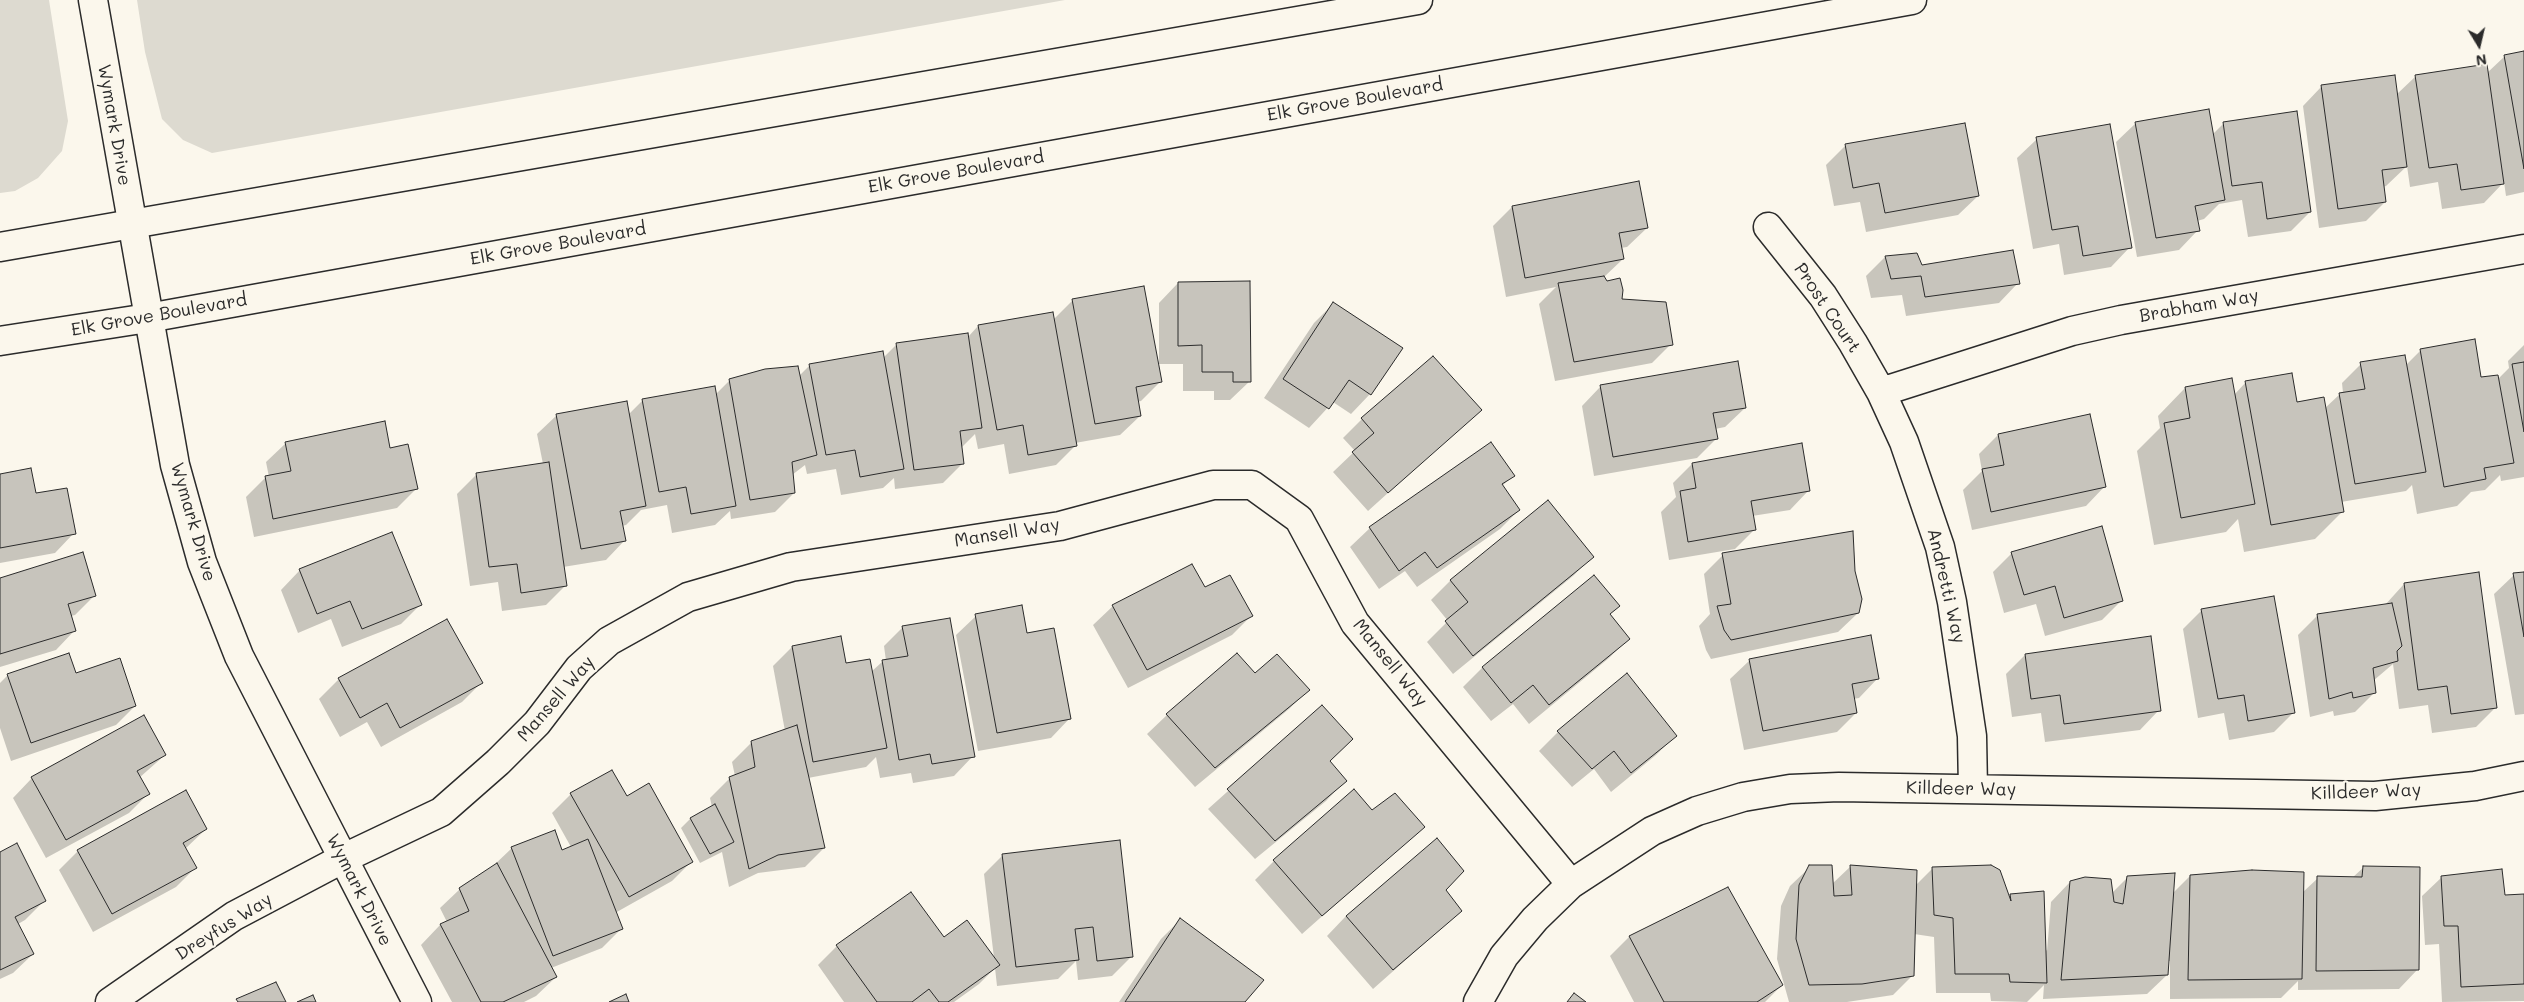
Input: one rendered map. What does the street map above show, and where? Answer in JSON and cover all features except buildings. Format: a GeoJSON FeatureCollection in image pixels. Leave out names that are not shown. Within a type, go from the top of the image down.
{"type":"FeatureCollection","features":[{"type":"Feature","properties":{"kind":"street","name":"Wymark Drive"},"geometry":{"type":"LineString","coordinates":[[93,0],[174,465],[202,562],[239,656],[417,1002]]}},
{"type":"Feature","properties":{"kind":"street"},"geometry":{"type":"LineString","coordinates":[[0,247],[1418,0]]}},
{"type":"Feature","properties":{"kind":"street","name":"Elk Grove Boulevard"},"geometry":{"type":"LineString","coordinates":[[0,341],[148,318],[1912,0]]}},
{"type":"Feature","properties":{"kind":"street","name":"Prost Court"},"geometry":{"type":"LineString","coordinates":[[1768,227],[1823,296],[1881,392]]}},
{"type":"Feature","properties":{"kind":"street","name":"Brabham Way"},"geometry":{"type":"LineString","coordinates":[[1881,392],[2072,331],[2121,320],[2524,249]]}},
{"type":"Feature","properties":{"kind":"street","name":"Andretti Way"},"geometry":{"type":"LineString","coordinates":[[1881,392],[1904,442],[1940,547],[1952,602],[1969,716],[1973,788]]}},
{"type":"Feature","properties":{"kind":"street","name":"Mansell Way"},"geometry":{"type":"LineString","coordinates":[[342,859],[441,812],[498,762],[537,723],[579,668],[609,641],[688,598],[791,567],[1060,526],[1213,485],[1252,485],[1300,519],[1356,623],[1571,884]]}},
{"type":"Feature","properties":{"kind":"street","name":"Killdeer Way"},"geometry":{"type":"LineString","coordinates":[[1478,1002],[1504,956],[1535,919],[1571,884],[1652,831],[1697,811],[1743,797],[1790,789],[1838,787],[2375,796],[2475,786],[2524,776]]}},
{"type":"Feature","properties":{"kind":"street","name":"Dreyfus Way"},"geometry":{"type":"LineString","coordinates":[[110,1002],[234,916],[342,859]]}},
{"type":"Feature","properties":{"kind":"shaded area"},"geometry":{"type":"Polygon","coordinates":[[[0,0],[49,0],[68,121],[62,151],[38,178],[15,191],[0,193],[0,0]]]}},
{"type":"Feature","properties":{"kind":"shaded area"},"geometry":{"type":"Polygon","coordinates":[[[137,0],[1065,0],[212,153],[183,140],[162,119],[145,52],[137,0]]]}}]}
